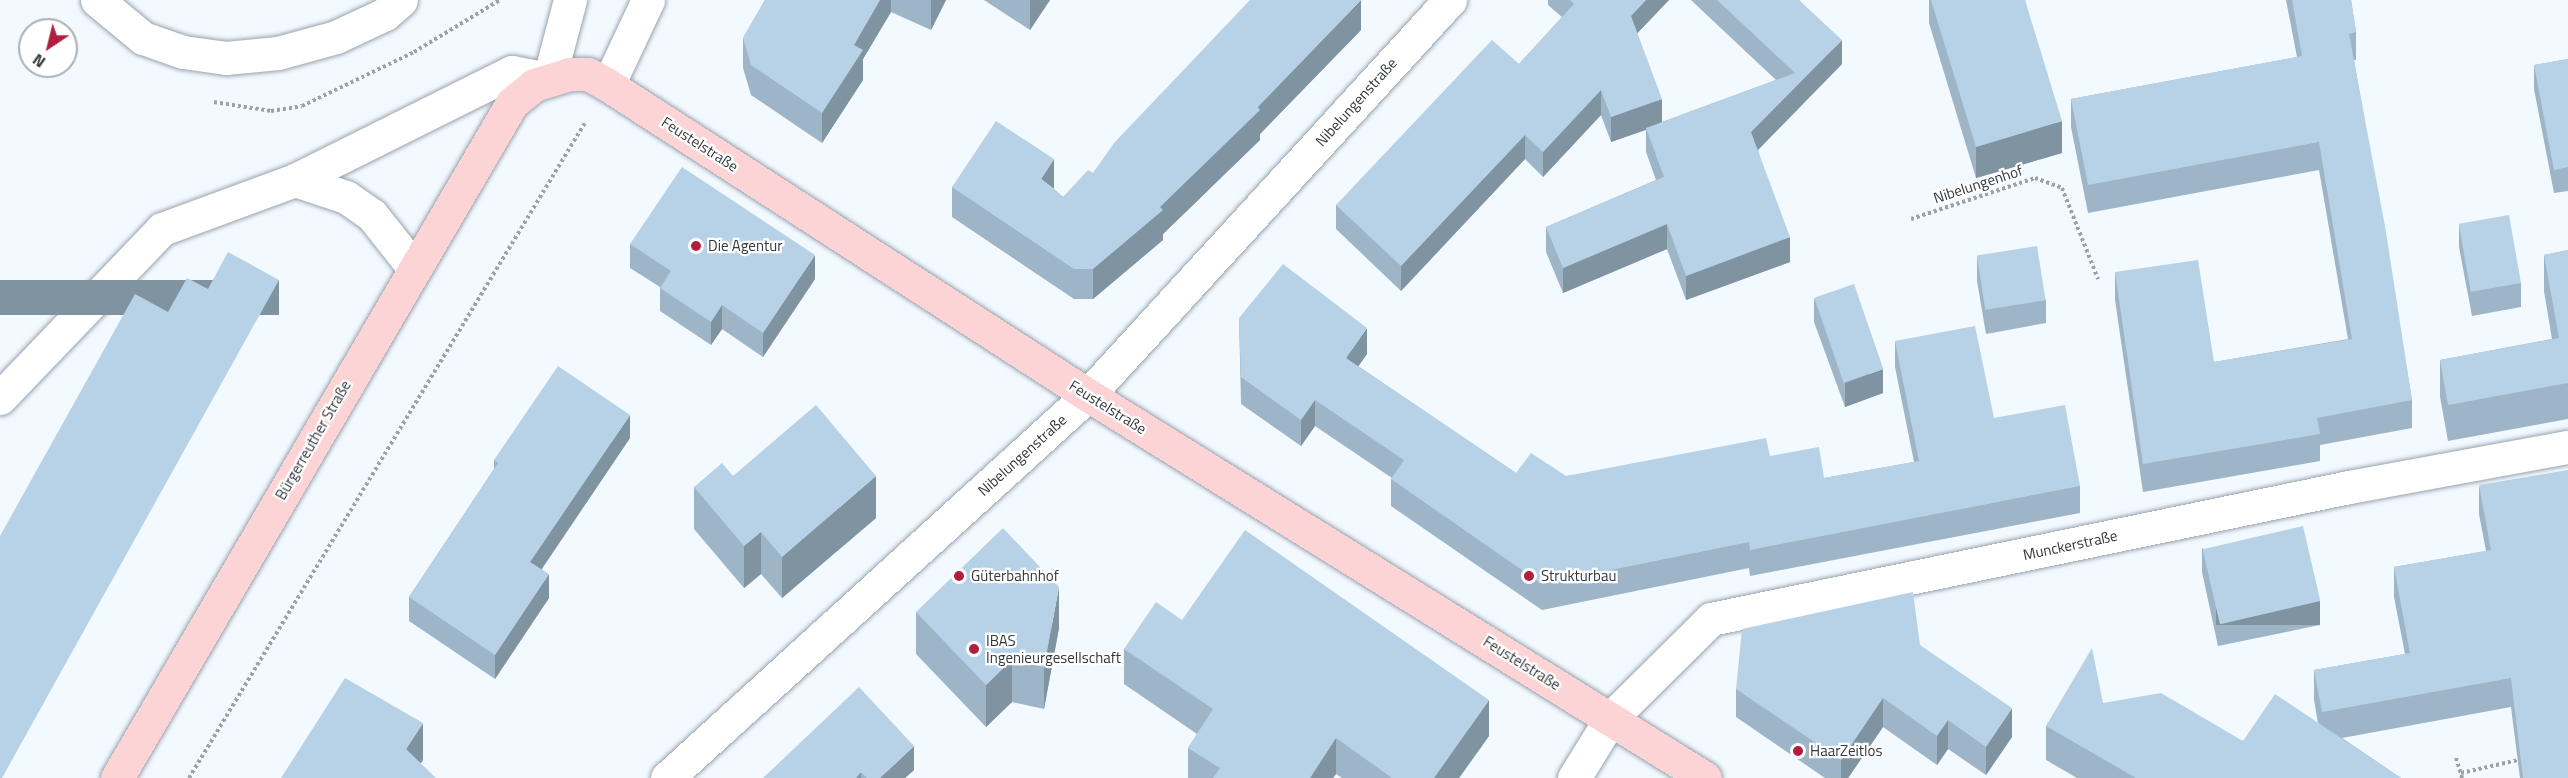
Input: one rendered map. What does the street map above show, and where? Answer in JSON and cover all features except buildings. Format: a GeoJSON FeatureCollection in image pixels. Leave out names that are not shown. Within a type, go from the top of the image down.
{"type":"FeatureCollection","features":[{"type":"Feature","properties":{"kind":"main road","name":"Feustelstraße"},"geometry":{"type":"LineString","coordinates":[[512,103],[524,91],[549,79],[588,74],[608,85],[1088,395],[1705,778]]}},
{"type":"Feature","properties":{"kind":"main road","name":"Bürgerreuther Straße"},"geometry":{"type":"LineString","coordinates":[[117,778],[413,267],[512,103]]}},
{"type":"Feature","properties":{"kind":"street"},"geometry":{"type":"LineString","coordinates":[[97,0],[143,38],[183,52],[226,58],[278,53],[336,37],[385,14],[401,0]]}},
{"type":"Feature","properties":{"kind":"street"},"geometry":{"type":"LineString","coordinates":[[0,398],[162,229],[296,180],[512,72],[549,79],[570,0]]}},
{"type":"Feature","properties":{"kind":"street"},"geometry":{"type":"LineString","coordinates":[[608,85],[648,0]]}},
{"type":"Feature","properties":{"kind":"street","name":"Nibelungenstraße"},"geometry":{"type":"LineString","coordinates":[[667,778],[1088,395],[1450,0]]}},
{"type":"Feature","properties":{"kind":"street"},"geometry":{"type":"LineString","coordinates":[[296,180],[346,197],[372,215],[413,267]]}},
{"type":"Feature","properties":{"kind":"street","name":"Munckerstraße"},"geometry":{"type":"LineString","coordinates":[[1574,778],[1611,718],[1711,619],[2349,487],[2568,447]]}},
{"type":"Feature","properties":{"kind":"path"},"geometry":{"type":"LineString","coordinates":[[189,778],[608,85]]}},
{"type":"Feature","properties":{"kind":"path","name":"Nibelungenhof"},"geometry":{"type":"LineString","coordinates":[[1911,219],[2035,178],[2062,188],[2098,279]]}},
{"type":"Feature","properties":{"kind":"path"},"geometry":{"type":"LineString","coordinates":[[2456,758],[2461,776],[2517,760]]}},
{"type":"Feature","properties":{"kind":"place","name":"Die Agentur"},"geometry":{"type":"Point","coordinates":[696,246]}},
{"type":"Feature","properties":{"kind":"place","name":"Güterbahnhof"},"geometry":{"type":"Point","coordinates":[959,576]}},
{"type":"Feature","properties":{"kind":"place","name":"Strukturbau"},"geometry":{"type":"Point","coordinates":[1529,576]}},
{"type":"Feature","properties":{"kind":"place","name":"IBAS Ingenieurgesellschaft"},"geometry":{"type":"Point","coordinates":[974,649]}},
{"type":"Feature","properties":{"kind":"place","name":"HaarZeitlos"},"geometry":{"type":"Point","coordinates":[1798,751]}}]}
